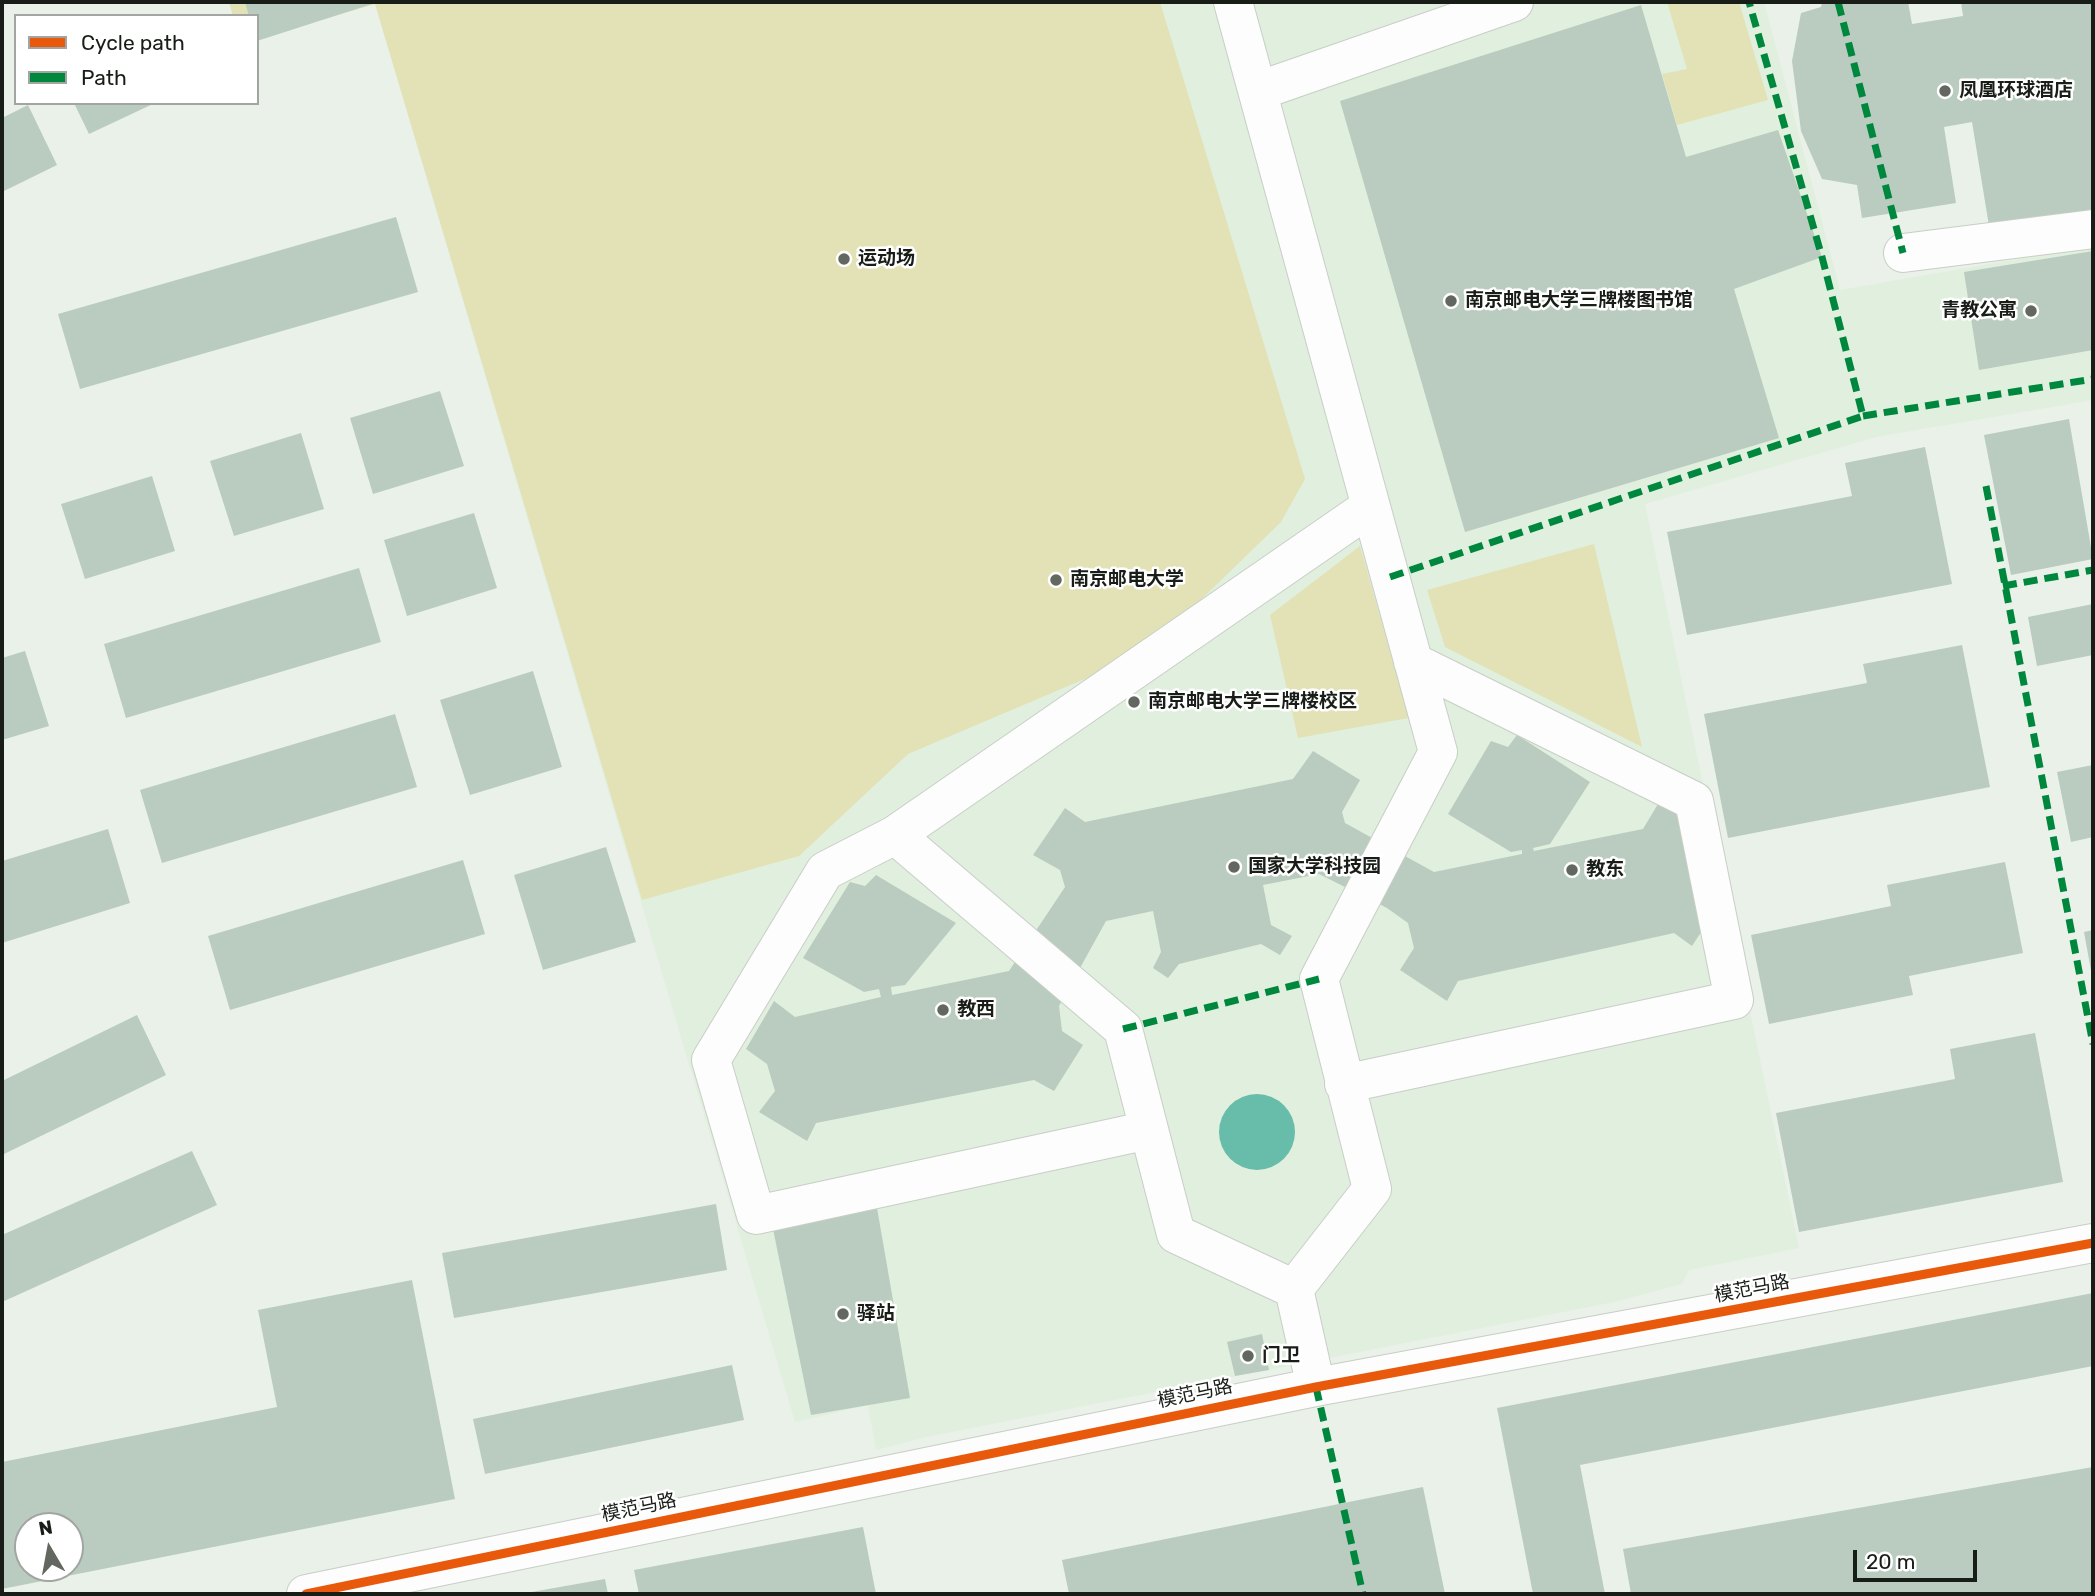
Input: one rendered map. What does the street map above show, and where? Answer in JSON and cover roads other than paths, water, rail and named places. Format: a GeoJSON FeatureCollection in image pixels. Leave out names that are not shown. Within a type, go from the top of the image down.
{"type":"FeatureCollection","features":[{"type":"Feature","properties":{"kind":"street"},"geometry":{"type":"LineString","coordinates":[[1233,2],[1438,752],[1319,979],[1372,1189],[1294,1289]]}},
{"type":"Feature","properties":{"kind":"street"},"geometry":{"type":"LineString","coordinates":[[1258,91],[1514,2]]}},
{"type":"Feature","properties":{"kind":"street"},"geometry":{"type":"LineString","coordinates":[[1903,253],[2093,229]]}},
{"type":"Feature","properties":{"kind":"street"},"geometry":{"type":"LineString","coordinates":[[1149,1130],[756,1215],[710,1060],[825,871],[895,835],[1370,507]]}},
{"type":"Feature","properties":{"kind":"street"},"geometry":{"type":"LineString","coordinates":[[1344,1084],[1734,1000],[1694,801],[1413,662]]}},
{"type":"Feature","properties":{"kind":"street"},"geometry":{"type":"LineString","coordinates":[[895,835],[1123,1029],[1176,1234],[1294,1289]]}},
{"type":"Feature","properties":{"kind":"street","name":"模范马路"},"geometry":{"type":"LineString","coordinates":[[306,1594],[1316,1387],[2093,1243]]}},
{"type":"Feature","properties":{"kind":"street"},"geometry":{"type":"LineString","coordinates":[[1294,1289],[1316,1387]]}},
{"type":"Feature","properties":{"kind":"water"},"geometry":{"type":"Polygon","coordinates":[[[1257,1094],[1271,1097],[1284,1105],[1292,1118],[1295,1132],[1292,1146],[1284,1159],[1271,1167],[1257,1170],[1243,1167],[1230,1159],[1222,1146],[1219,1132],[1222,1118],[1230,1105],[1243,1097],[1257,1094]]]}},
{"type":"Feature","properties":{"kind":"place","name":"凤凰环球酒店"},"geometry":{"type":"Point","coordinates":[1945,91]}},
{"type":"Feature","properties":{"kind":"place","name":"运动场"},"geometry":{"type":"Point","coordinates":[844,259]}},
{"type":"Feature","properties":{"kind":"place","name":"南京邮电大学三牌楼图书馆"},"geometry":{"type":"Point","coordinates":[1451,301]}},
{"type":"Feature","properties":{"kind":"place","name":"青教公寓"},"geometry":{"type":"Point","coordinates":[2031,311]}},
{"type":"Feature","properties":{"kind":"place","name":"南京邮电大学"},"geometry":{"type":"Point","coordinates":[1056,580]}},
{"type":"Feature","properties":{"kind":"place","name":"南京邮电大学三牌楼校区"},"geometry":{"type":"Point","coordinates":[1134,702]}},
{"type":"Feature","properties":{"kind":"place","name":"国家大学科技园"},"geometry":{"type":"Point","coordinates":[1234,867]}},
{"type":"Feature","properties":{"kind":"place","name":"教东"},"geometry":{"type":"Point","coordinates":[1572,870]}},
{"type":"Feature","properties":{"kind":"place","name":"教西"},"geometry":{"type":"Point","coordinates":[943,1010]}},
{"type":"Feature","properties":{"kind":"place","name":"驿站"},"geometry":{"type":"Point","coordinates":[843,1314]}},
{"type":"Feature","properties":{"kind":"place","name":"门卫"},"geometry":{"type":"Point","coordinates":[1248,1356]}}]}
